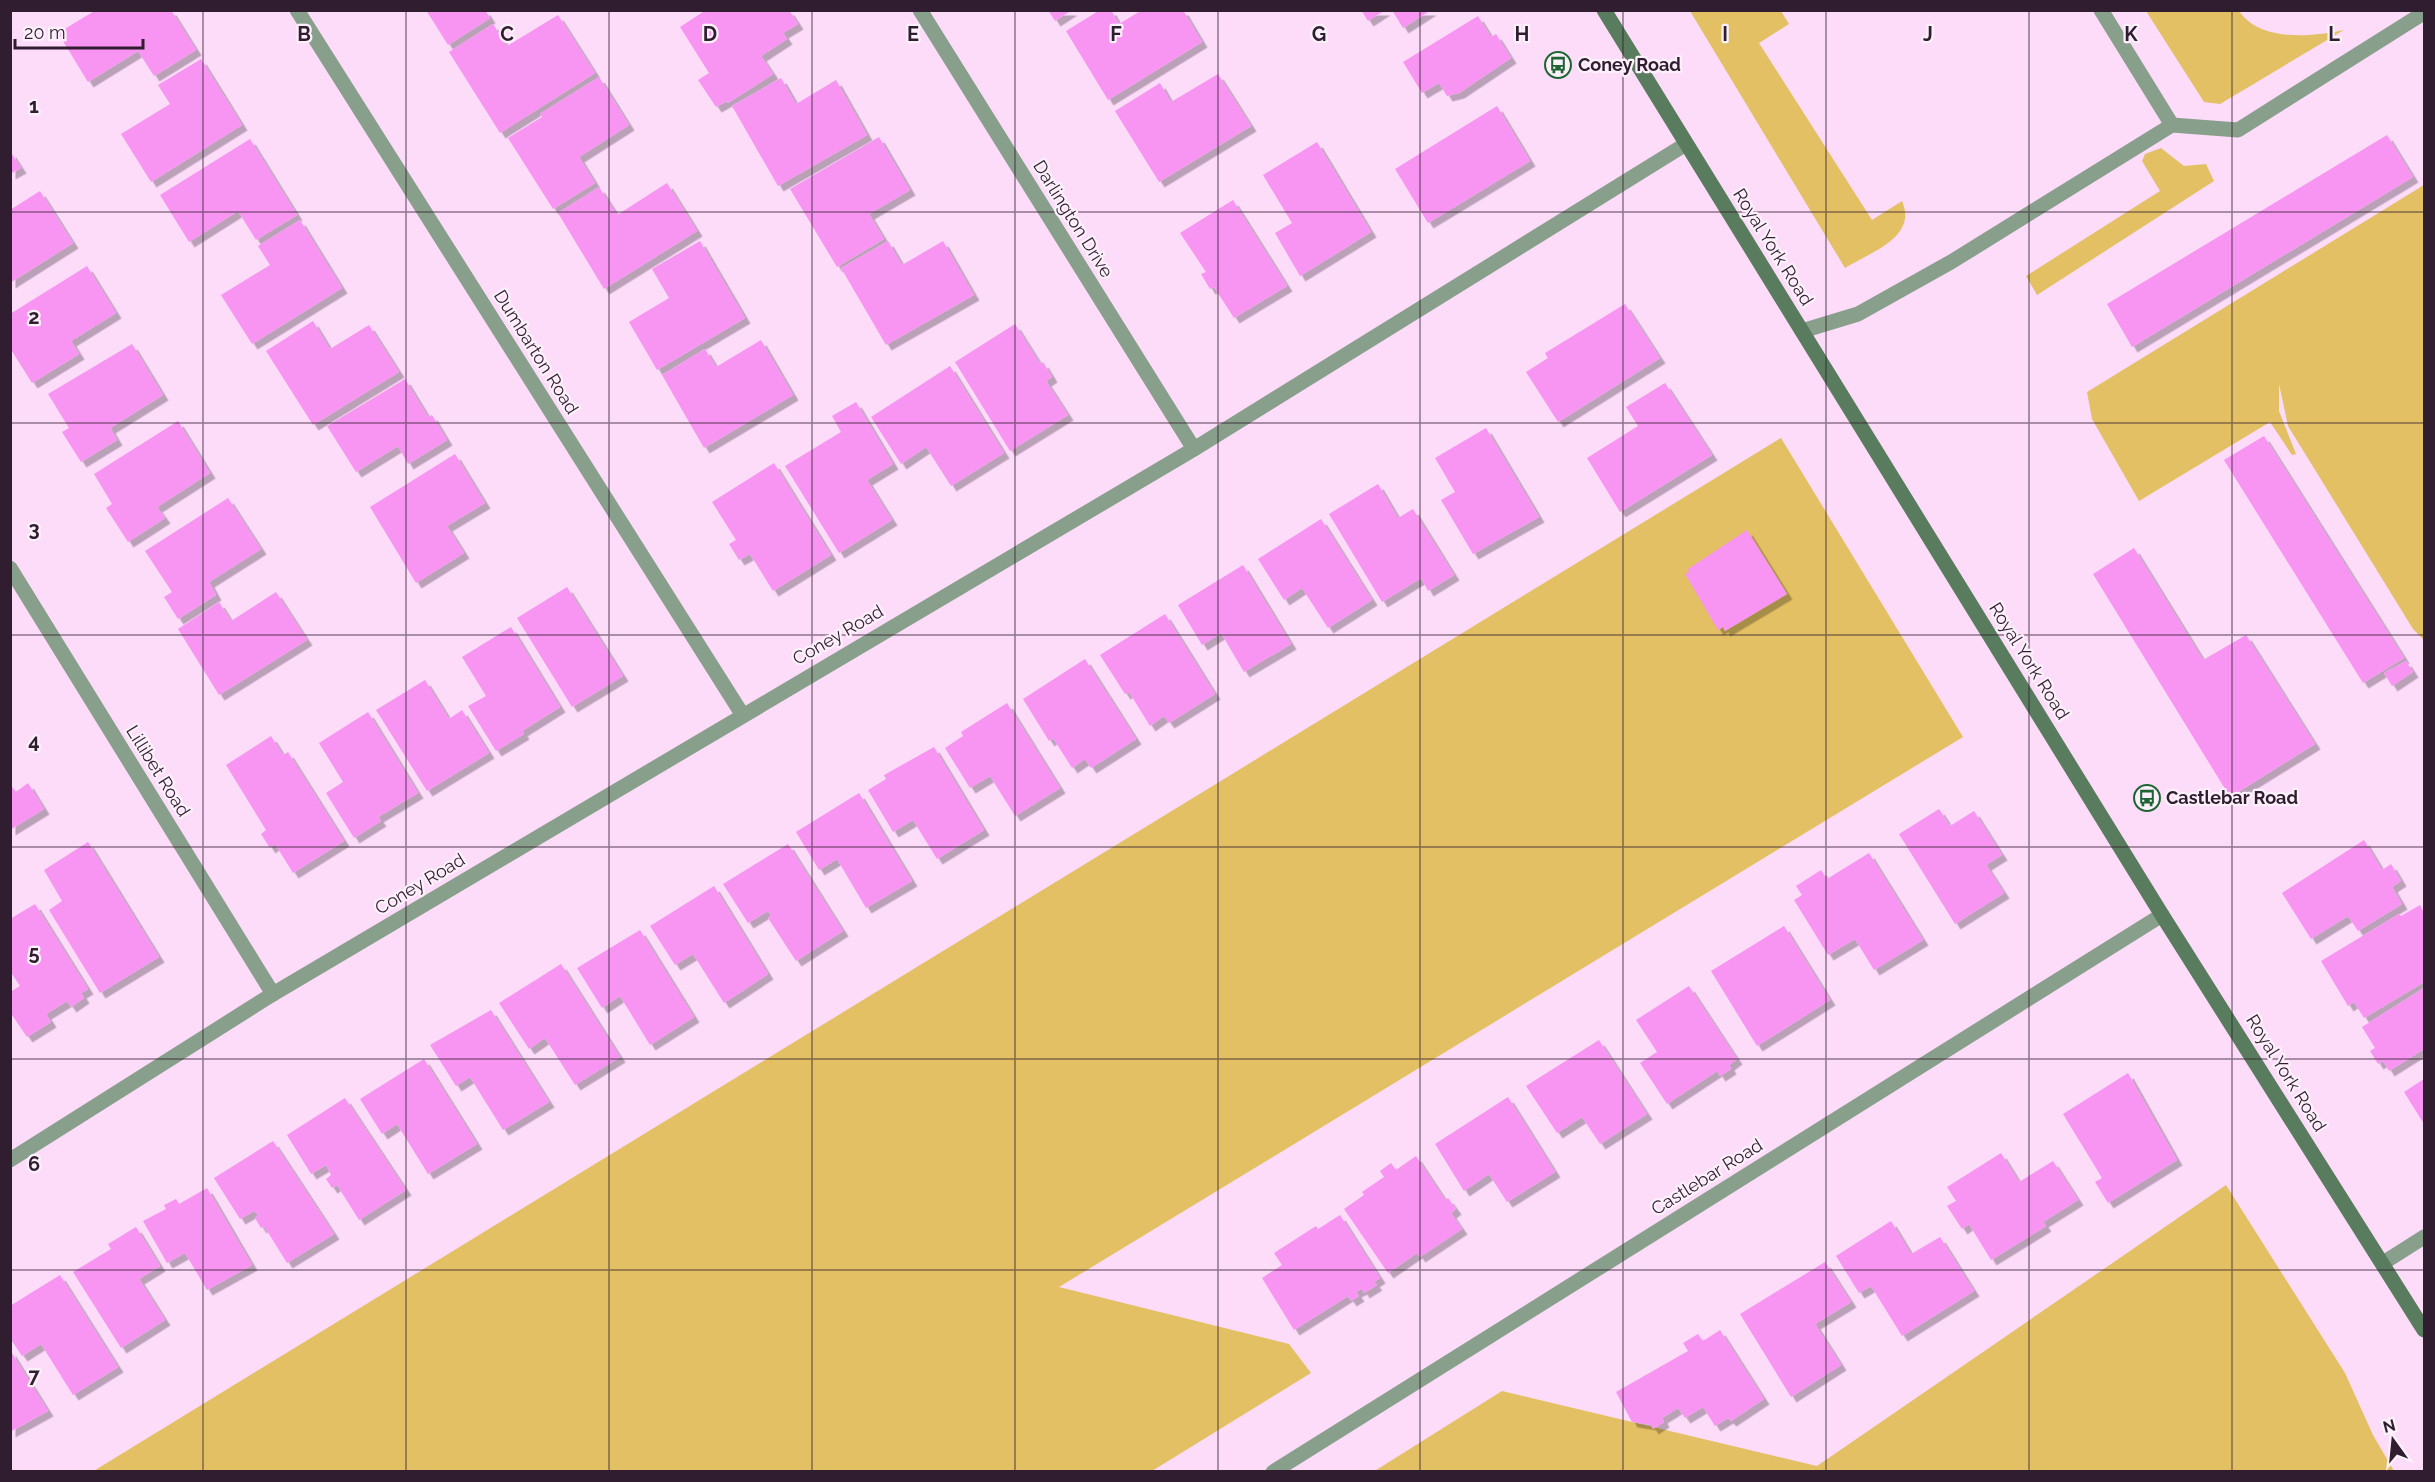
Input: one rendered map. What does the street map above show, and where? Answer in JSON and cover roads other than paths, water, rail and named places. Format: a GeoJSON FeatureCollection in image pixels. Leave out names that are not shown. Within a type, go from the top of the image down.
{"type":"FeatureCollection","features":[{"type":"Feature","properties":{"kind":"main road","name":"Royal York Road"},"geometry":{"type":"LineString","coordinates":[[1604,10],[2162,915],[2424,1330]]}},
{"type":"Feature","properties":{"kind":"street","name":"Dumbarton Road"},"geometry":{"type":"LineString","coordinates":[[297,10],[742,714]]}},
{"type":"Feature","properties":{"kind":"street","name":"Darlington Drive"},"geometry":{"type":"LineString","coordinates":[[920,10],[1194,449]]}},
{"type":"Feature","properties":{"kind":"street"},"geometry":{"type":"LineString","coordinates":[[2102,10],[2172,125]]}},
{"type":"Feature","properties":{"kind":"street"},"geometry":{"type":"LineString","coordinates":[[1802,330],[1858,314],[1951,262],[2172,125],[2238,130],[2422,14]]}},
{"type":"Feature","properties":{"kind":"street","name":"Coney Road"},"geometry":{"type":"LineString","coordinates":[[10,1160],[273,994],[742,714],[1194,449],[1686,144]]}},
{"type":"Feature","properties":{"kind":"street","name":"Lillibet Road"},"geometry":{"type":"LineString","coordinates":[[10,568],[273,994]]}},
{"type":"Feature","properties":{"kind":"street","name":"Castlebar Road"},"geometry":{"type":"LineString","coordinates":[[1273,1472],[2162,915]]}},
{"type":"Feature","properties":{"kind":"street"},"geometry":{"type":"LineString","coordinates":[[2383,1263],[2424,1237]]}},
{"type":"Feature","properties":{"kind":"place","name":"Coney Road"},"geometry":{"type":"Point","coordinates":[1558,65]}},
{"type":"Feature","properties":{"kind":"place","name":"Castlebar Road"},"geometry":{"type":"Point","coordinates":[2147,798]}}]}
